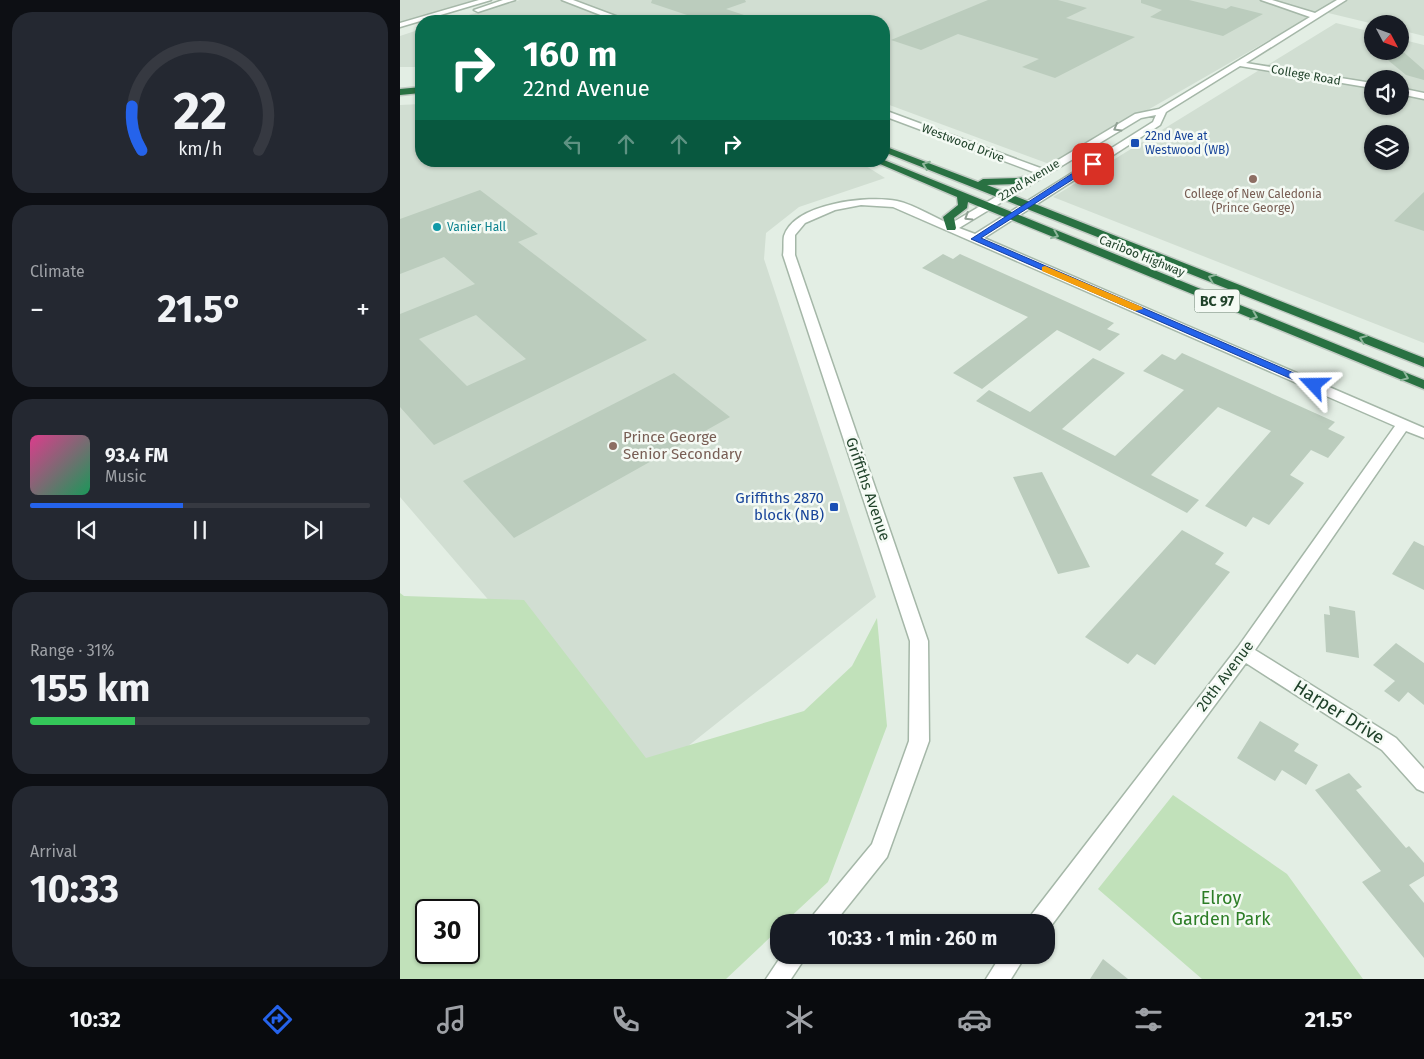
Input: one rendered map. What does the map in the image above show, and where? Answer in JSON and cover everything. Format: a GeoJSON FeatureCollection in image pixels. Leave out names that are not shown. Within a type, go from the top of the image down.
{"type":"FeatureCollection","features":[{"type":"Feature","properties":{"kind":"highway"},"geometry":{"type":"LineString","coordinates":[[400,92],[415,91]]}},
{"type":"Feature","properties":{"kind":"highway"},"geometry":{"type":"LineString","coordinates":[[400,98],[415,97]]}},
{"type":"Feature","properties":{"kind":"highway","name":"Cariboo Highway"},"geometry":{"type":"LineString","coordinates":[[890,151],[1424,363]]}},
{"type":"Feature","properties":{"kind":"highway","name":"Cariboo Highway"},"geometry":{"type":"LineString","coordinates":[[890,166],[1010,217],[1424,385]]}},
{"type":"Feature","properties":{"kind":"highway"},"geometry":{"type":"LineString","coordinates":[[969,182],[1010,182],[1039,174]]}},
{"type":"Feature","properties":{"kind":"highway"},"geometry":{"type":"LineString","coordinates":[[951,228],[948,217],[963,206],[962,197]]}},
{"type":"Feature","properties":{"kind":"street"},"geometry":{"type":"LineString","coordinates":[[434,15],[486,0]]}},
{"type":"Feature","properties":{"kind":"street"},"geometry":{"type":"LineString","coordinates":[[459,15],[511,0]]}},
{"type":"Feature","properties":{"kind":"street"},"geometry":{"type":"LineString","coordinates":[[566,0],[606,15]]}},
{"type":"Feature","properties":{"kind":"street"},"geometry":{"type":"LineString","coordinates":[[590,0],[630,15]]}},
{"type":"Feature","properties":{"kind":"street"},"geometry":{"type":"LineString","coordinates":[[1265,0],[1316,16]]}},
{"type":"Feature","properties":{"kind":"street","name":"22nd Avenue"},"geometry":{"type":"LineString","coordinates":[[951,228],[1138,116],[1162,111],[1342,0]]}},
{"type":"Feature","properties":{"kind":"street"},"geometry":{"type":"LineString","coordinates":[[400,25],[415,21]]}},
{"type":"Feature","properties":{"kind":"street"},"geometry":{"type":"LineString","coordinates":[[400,32],[415,28]]}},
{"type":"Feature","properties":{"kind":"street","name":"College Road"},"geometry":{"type":"LineString","coordinates":[[1240,64],[1364,85]]}},
{"type":"Feature","properties":{"kind":"street"},"geometry":{"type":"LineString","coordinates":[[1409,93],[1424,96]]}},
{"type":"Feature","properties":{"kind":"street","name":"22nd Avenue"},"geometry":{"type":"LineString","coordinates":[[975,239],[1157,123],[1162,111]]}},
{"type":"Feature","properties":{"kind":"street","name":"Westwood Drive"},"geometry":{"type":"LineString","coordinates":[[890,115],[1039,174]]}},
{"type":"Feature","properties":{"kind":"street","name":"Griffiths Avenue"},"geometry":{"type":"LineString","coordinates":[[828,914],[880,850],[919,741],[919,641],[789,256],[790,235],[801,221],[832,206],[861,202],[895,204],[1424,433]]}},
{"type":"Feature","properties":{"kind":"street","name":"20th Avenue"},"geometry":{"type":"LineString","coordinates":[[1046,914],[1244,652],[1403,424]]}},
{"type":"Feature","properties":{"kind":"street","name":"Harper Drive"},"geometry":{"type":"LineString","coordinates":[[1244,652],[1389,744],[1424,784]]}},
{"type":"Feature","properties":{"kind":"street"},"geometry":{"type":"LineString","coordinates":[[777,979],[789,964]]}},
{"type":"Feature","properties":{"kind":"street"},"geometry":{"type":"LineString","coordinates":[[997,979],[1008,964]]}},
{"type":"Feature","properties":{"kind":"shaded area"},"geometry":{"type":"Polygon","coordinates":[[[400,0],[477,0],[424,15],[415,15],[415,18],[400,22],[400,0]]]}},
{"type":"Feature","properties":{"kind":"shaded area"},"geometry":{"type":"Polygon","coordinates":[[[520,0],[1424,0],[1424,36],[1409,32],[1409,15],[1364,15],[1364,22],[1320,11],[1052,165],[890,105],[890,15],[469,15],[520,0]]]}},
{"type":"Feature","properties":{"kind":"shaded area","name":"College of New Caledonia (Prince George)"},"geometry":{"type":"Polygon","coordinates":[[[1336,23],[1364,30],[1364,60],[1409,60],[1409,41],[1424,45],[1424,343],[1053,197],[1336,23]]]}},
{"type":"Feature","properties":{"kind":"shaded area"},"geometry":{"type":"Polygon","coordinates":[[[415,31],[415,67],[400,67],[400,36],[415,31]]]}},
{"type":"Feature","properties":{"kind":"shaded area","name":"Prince George Senior Secondary"},"geometry":{"type":"Polygon","coordinates":[[[415,104],[415,167],[868,167],[885,178],[799,207],[766,233],[764,259],[876,597],[644,781],[400,497],[400,105],[415,104]]]}},
{"type":"Feature","properties":{"kind":"green space"},"geometry":{"type":"Polygon","coordinates":[[[400,593],[404,596],[524,600],[646,758],[804,711],[852,666],[877,618],[887,726],[828,882],[794,914],[770,914],[770,937],[726,979],[400,979],[400,593]]]}},
{"type":"Feature","properties":{"kind":"green space","name":"Elroy Garden Park"},"geometry":{"type":"Polygon","coordinates":[[[1173,795],[1287,874],[1363,979],[1202,979],[1098,889],[1173,795]]]}},
{"type":"Feature","properties":{"kind":"building"},"geometry":{"type":"Polygon","coordinates":[[[652,0],[745,0],[746,2],[726,9],[744,15],[687,15],[651,3],[652,0]]]}},
{"type":"Feature","properties":{"kind":"building"},"geometry":{"type":"Polygon","coordinates":[[[988,0],[1058,0],[1087,8],[1066,18],[1135,37],[1055,78],[1022,67],[1039,59],[958,34],[921,50],[891,40],[988,0]]]}},
{"type":"Feature","properties":{"kind":"building"},"geometry":{"type":"Polygon","coordinates":[[[1141,0],[1189,0],[1226,9],[1231,6],[1263,14],[1223,36],[1150,17],[1162,10],[1141,3],[1141,0]]]}},
{"type":"Feature","properties":{"kind":"building"},"geometry":{"type":"Polygon","coordinates":[[[1409,57],[1424,70],[1424,80],[1409,76],[1409,70],[1400,70],[1388,60],[1409,60],[1409,57]]]}},
{"type":"Feature","properties":{"kind":"building"},"geometry":{"type":"Polygon","coordinates":[[[480,190],[538,234],[518,242],[647,340],[434,445],[400,407],[400,314],[475,284],[444,257],[400,274],[400,219],[480,190]],[[476,315],[419,339],[467,386],[526,359],[476,315]]]}},
{"type":"Feature","properties":{"kind":"building"},"geometry":{"type":"Polygon","coordinates":[[[1424,192],[1424,231],[1394,221],[1424,192]]]}},
{"type":"Feature","properties":{"kind":"building"},"geometry":{"type":"Polygon","coordinates":[[[943,254],[953,259],[960,254],[1114,323],[1107,329],[1120,334],[1100,351],[1057,330],[982,389],[953,373],[1028,317],[922,268],[943,254]]]}},
{"type":"Feature","properties":{"kind":"building"},"geometry":{"type":"Polygon","coordinates":[[[1182,353],[1335,422],[1328,429],[1345,437],[1328,458],[1311,450],[1290,475],[1304,483],[1269,525],[1253,517],[1246,527],[1205,506],[1271,431],[1218,407],[1151,475],[1199,500],[1187,513],[976,401],[989,390],[1030,412],[1093,358],[1125,373],[1062,429],[1115,456],[1184,390],[1143,371],[1162,354],[1175,360],[1182,353]]]}},
{"type":"Feature","properties":{"kind":"building"},"geometry":{"type":"Polygon","coordinates":[[[674,373],[730,417],[514,538],[463,481],[674,373]]]}},
{"type":"Feature","properties":{"kind":"building"},"geometry":{"type":"Polygon","coordinates":[[[1042,472],[1090,567],[1058,574],[1013,477],[1042,472]]]}},
{"type":"Feature","properties":{"kind":"building"},"geometry":{"type":"Polygon","coordinates":[[[1182,530],[1224,553],[1215,564],[1230,572],[1155,665],[1137,654],[1128,664],[1085,637],[1182,530]]]}},
{"type":"Feature","properties":{"kind":"building"},"geometry":{"type":"Polygon","coordinates":[[[1414,541],[1424,546],[1424,590],[1392,574],[1414,541]]]}},
{"type":"Feature","properties":{"kind":"building"},"geometry":{"type":"Polygon","coordinates":[[[1329,606],[1355,611],[1359,658],[1326,652],[1324,614],[1330,615],[1329,606]]]}},
{"type":"Feature","properties":{"kind":"building"},"geometry":{"type":"Polygon","coordinates":[[[1396,643],[1424,663],[1424,705],[1408,692],[1399,702],[1384,691],[1395,681],[1373,665],[1396,643]]]}},
{"type":"Feature","properties":{"kind":"building"},"geometry":{"type":"Polygon","coordinates":[[[1260,721],[1299,744],[1294,751],[1318,765],[1306,785],[1282,770],[1275,781],[1237,758],[1260,721]]]}},
{"type":"Feature","properties":{"kind":"building"},"geometry":{"type":"Polygon","coordinates":[[[1349,773],[1362,787],[1356,790],[1406,848],[1409,846],[1424,863],[1424,876],[1409,885],[1424,903],[1424,958],[1362,882],[1381,871],[1315,790],[1349,773]]]}},
{"type":"Feature","properties":{"kind":"building"},"geometry":{"type":"Polygon","coordinates":[[[1103,959],[1128,979],[1090,979],[1103,959]]]}},
{"type":"Feature","properties":{"kind":"slow traffic"},"geometry":{"type":"LineString","coordinates":[[1045,269],[1138,309]]}},
{"type":"Feature","properties":{"kind":"place","name":"22nd Ave at Westwood (WB)"},"geometry":{"type":"Point","coordinates":[1135,143]}},
{"type":"Feature","properties":{"kind":"place","name":"College of New Caledonia (Prince George)"},"geometry":{"type":"Point","coordinates":[1253,179]}},
{"type":"Feature","properties":{"kind":"place","name":"Vanier Hall"},"geometry":{"type":"Point","coordinates":[437,227]}},
{"type":"Feature","properties":{"kind":"place","name":"Prince George Senior Secondary"},"geometry":{"type":"Point","coordinates":[613,446]}},
{"type":"Feature","properties":{"kind":"place","name":"Griffiths 2870 block (NB)"},"geometry":{"type":"Point","coordinates":[834,507]}},
{"type":"Feature","properties":{"kind":"route"},"geometry":{"type":"LineString","coordinates":[[1093,164],[975,239],[1314,385]]}}]}
